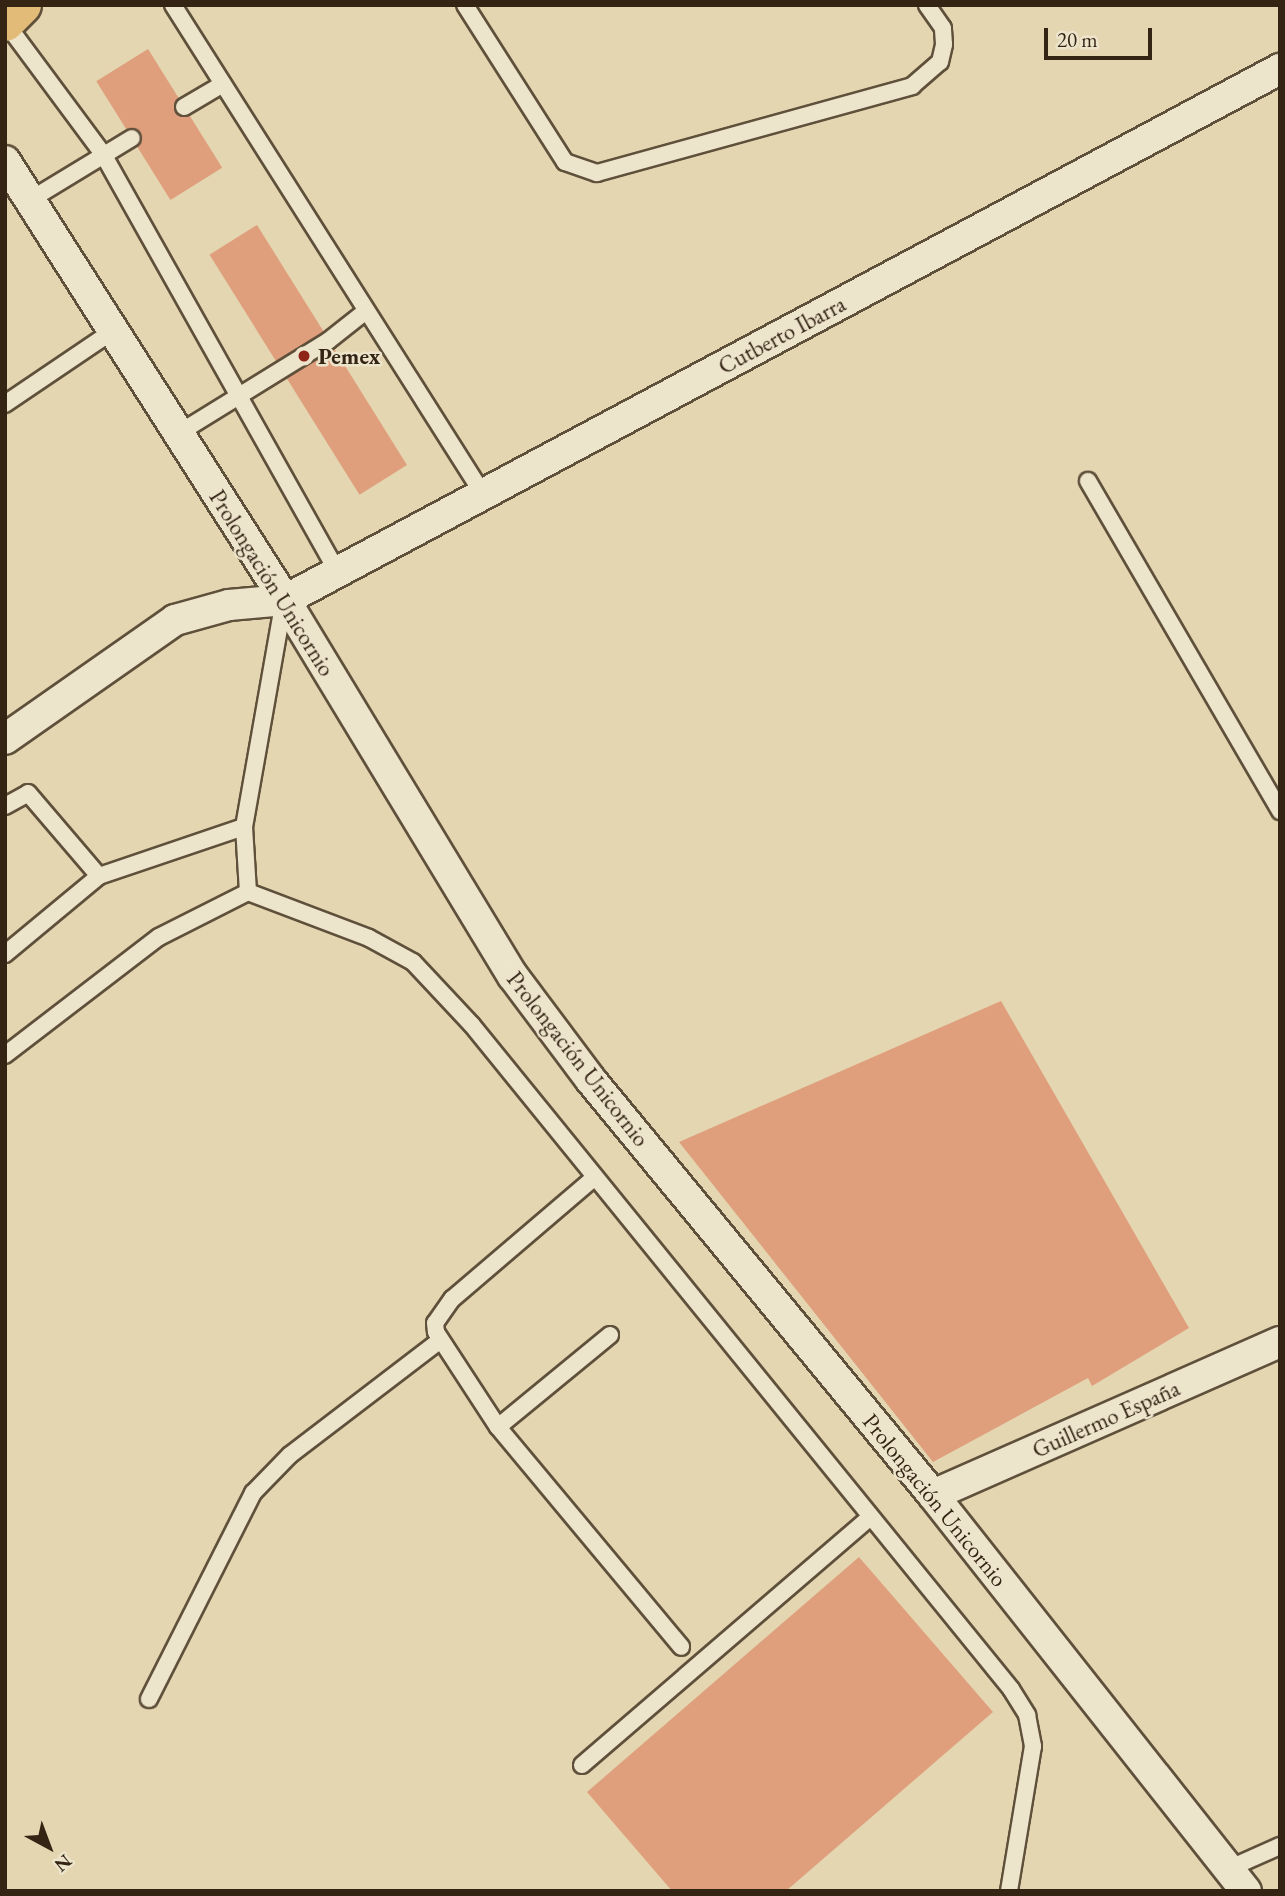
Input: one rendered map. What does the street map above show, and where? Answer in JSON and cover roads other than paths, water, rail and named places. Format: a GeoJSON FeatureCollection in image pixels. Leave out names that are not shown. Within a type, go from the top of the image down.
{"type":"FeatureCollection","features":[{"type":"Feature","properties":{"kind":"main road"},"geometry":{"type":"LineString","coordinates":[[5,22],[22,5]]}},
{"type":"Feature","properties":{"kind":"street","name":"Cutberto Ibarra"},"geometry":{"type":"LineString","coordinates":[[285,600],[1280,69]]}},
{"type":"Feature","properties":{"kind":"street","name":"Prolongación Unicornio"},"geometry":{"type":"LineString","coordinates":[[5,161],[285,600],[513,976],[590,1079],[933,1495],[1241,1885]]}},
{"type":"Feature","properties":{"kind":"street"},"geometry":{"type":"LineString","coordinates":[[5,739],[175,620],[229,605],[285,600]]}},
{"type":"Feature","properties":{"kind":"street","name":"Guillermo España"},"geometry":{"type":"LineString","coordinates":[[933,1495],[1280,1342]]}},
{"type":"Feature","properties":{"kind":"lane"},"geometry":{"type":"LineString","coordinates":[[173,5],[483,494]]}},
{"type":"Feature","properties":{"kind":"lane"},"geometry":{"type":"LineString","coordinates":[[465,5],[565,162],[597,173],[912,86],[940,62],[944,44],[943,28],[927,5]]}},
{"type":"Feature","properties":{"kind":"lane"},"geometry":{"type":"LineString","coordinates":[[5,22],[103,154],[242,395],[338,572]]}},
{"type":"Feature","properties":{"kind":"lane"},"geometry":{"type":"LineString","coordinates":[[184,107],[223,84]]}},
{"type":"Feature","properties":{"kind":"lane"},"geometry":{"type":"LineString","coordinates":[[30,200],[132,138]]}},
{"type":"Feature","properties":{"kind":"lane"},"geometry":{"type":"LineString","coordinates":[[179,433],[242,395],[366,311]]}},
{"type":"Feature","properties":{"kind":"lane"},"geometry":{"type":"LineString","coordinates":[[5,404],[113,331]]}},
{"type":"Feature","properties":{"kind":"lane"},"geometry":{"type":"LineString","coordinates":[[1088,481],[1280,811]]}},
{"type":"Feature","properties":{"kind":"lane"},"geometry":{"type":"LineString","coordinates":[[247,892],[243,827],[285,600]]}},
{"type":"Feature","properties":{"kind":"lane"},"geometry":{"type":"LineString","coordinates":[[5,806],[28,793],[35,798],[99,876]]}},
{"type":"Feature","properties":{"kind":"lane"},"geometry":{"type":"LineString","coordinates":[[5,954],[99,876],[243,827]]}},
{"type":"Feature","properties":{"kind":"lane"},"geometry":{"type":"LineString","coordinates":[[5,1055],[159,937],[247,892],[369,938],[413,962],[472,1025],[1027,1714],[1032,1765],[1009,1891]]}},
{"type":"Feature","properties":{"kind":"lane"},"geometry":{"type":"LineString","coordinates":[[595,1177],[452,1299],[435,1322],[439,1341],[498,1427],[681,1647]]}},
{"type":"Feature","properties":{"kind":"lane"},"geometry":{"type":"LineString","coordinates":[[498,1427],[610,1335]]}},
{"type":"Feature","properties":{"kind":"lane"},"geometry":{"type":"LineString","coordinates":[[149,1699],[253,1493],[290,1455],[439,1341]]}},
{"type":"Feature","properties":{"kind":"lane"},"geometry":{"type":"LineString","coordinates":[[582,1765],[869,1518]]}},
{"type":"Feature","properties":{"kind":"lane"},"geometry":{"type":"LineString","coordinates":[[1241,1885],[1280,1846]]}},
{"type":"Feature","properties":{"kind":"place","name":"Pemex"},"geometry":{"type":"Point","coordinates":[304,356]}}]}
